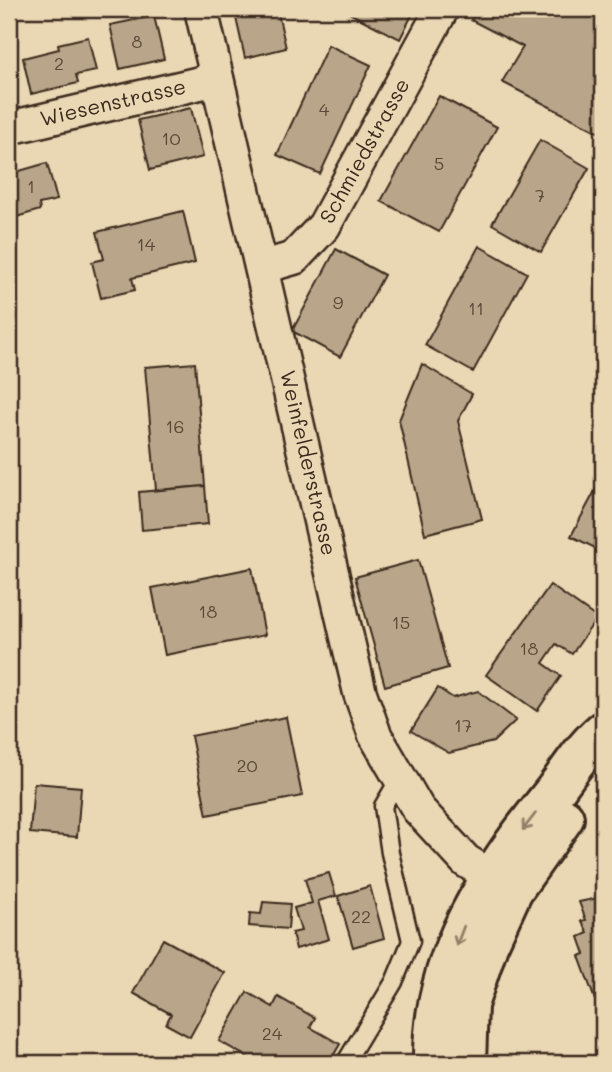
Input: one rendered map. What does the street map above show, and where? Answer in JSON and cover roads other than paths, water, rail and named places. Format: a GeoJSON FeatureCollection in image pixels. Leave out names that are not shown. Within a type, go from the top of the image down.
{"type":"FeatureCollection","features":[{"type":"Feature","properties":{"kind":"main road"},"geometry":{"type":"LineString","coordinates":[[466,1063],[466,1024],[473,985],[488,945],[514,841],[603,731]]}},
{"type":"Feature","properties":{"kind":"main road"},"geometry":{"type":"LineString","coordinates":[[433,1063],[436,1008],[444,979],[472,907],[502,883],[578,799],[603,759]]}},
{"type":"Feature","properties":{"kind":"street","name":"Weinfelderstrasse"},"geometry":{"type":"LineString","coordinates":[[201,9],[360,693],[375,735],[398,779],[418,809],[466,861],[502,883]]}},
{"type":"Feature","properties":{"kind":"street","name":"Schmiedstrasse"},"geometry":{"type":"LineString","coordinates":[[263,268],[294,258],[324,226],[442,9]]}},
{"type":"Feature","properties":{"kind":"street","name":"Wiesenstrasse"},"geometry":{"type":"LineString","coordinates":[[9,128],[217,79]]}},
{"type":"Feature","properties":{"kind":"lane"},"geometry":{"type":"LineString","coordinates":[[345,1063],[394,982],[411,941],[390,853],[383,806],[398,779]]}}]}
